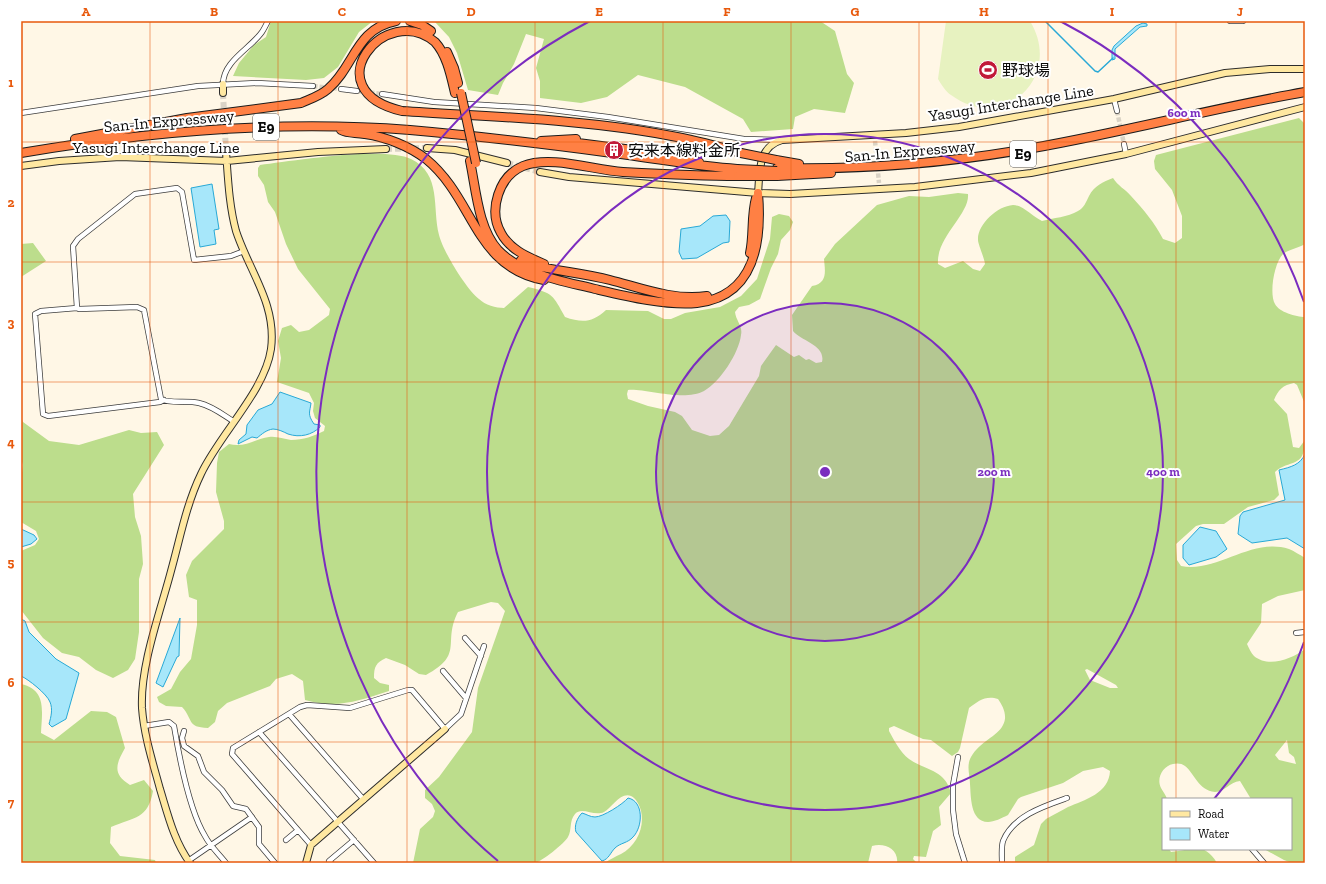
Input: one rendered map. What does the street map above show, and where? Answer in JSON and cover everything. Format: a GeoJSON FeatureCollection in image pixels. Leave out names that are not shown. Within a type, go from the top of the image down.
{"type":"FeatureCollection","features":[{"type":"Feature","properties":{"kind":"highway"},"geometry":{"type":"LineString","coordinates":[[21,152],[130,127],[301,103],[318,96],[328,89],[340,76],[355,51],[371,31],[384,23],[396,21]]}},
{"type":"Feature","properties":{"kind":"highway"},"geometry":{"type":"LineString","coordinates":[[410,21],[422,25],[442,41],[454,68],[483,219],[489,235],[498,250],[514,263],[531,271],[580,285],[637,298],[696,303],[709,301],[725,293],[739,283],[748,271],[755,256],[759,237],[758,193]]}},
{"type":"Feature","properties":{"kind":"highway"},"geometry":{"type":"LineString","coordinates":[[458,93],[445,58],[436,42],[424,32],[409,26],[394,26],[379,33],[367,45],[360,61],[360,74],[365,88],[373,99],[386,107],[394,109],[566,122],[676,136],[741,153],[777,169]]}},
{"type":"Feature","properties":{"kind":"highway","name":"San-In Expressway"},"geometry":{"type":"LineString","coordinates":[[777,169],[866,170],[948,164],[1016,155],[1305,92]]}},
{"type":"Feature","properties":{"kind":"highway","name":"San-In Expressway"},"geometry":{"type":"LineString","coordinates":[[777,169],[856,168],[935,162],[1032,149],[1263,101],[1305,95]]}},
{"type":"Feature","properties":{"kind":"highway"},"geometry":{"type":"LineString","coordinates":[[333,127],[346,132],[383,138],[398,143],[425,158],[441,172],[454,189],[483,240],[494,254],[510,268],[529,277],[580,285]]}},
{"type":"Feature","properties":{"kind":"highway","name":"San-In Expressway"},"geometry":{"type":"LineString","coordinates":[[21,152],[124,137],[232,128],[333,127],[408,130],[536,143]]}},
{"type":"Feature","properties":{"kind":"highway","name":"E9"},"geometry":{"type":"LineString","coordinates":[[536,143],[572,138],[615,143],[668,150],[687,162]]}},
{"type":"Feature","properties":{"kind":"highway","name":"E9"},"geometry":{"type":"LineString","coordinates":[[536,143],[570,152],[670,165],[687,162],[738,171]]}},
{"type":"Feature","properties":{"kind":"highway"},"geometry":{"type":"LineString","coordinates":[[473,162],[487,215],[494,233],[502,246],[514,257],[528,264],[681,296],[696,297],[708,295],[722,289],[734,281],[744,268],[750,254],[753,207],[758,193]]}},
{"type":"Feature","properties":{"kind":"highway"},"geometry":{"type":"LineString","coordinates":[[579,274],[546,265],[518,252],[500,232],[495,212],[496,198],[502,184],[512,173],[523,166],[538,163],[558,163],[621,172],[738,171],[777,169]]}},
{"type":"Feature","properties":{"kind":"main road","name":"Yasugi Interchange Line"},"geometry":{"type":"LineString","coordinates":[[782,140],[875,138],[959,127],[1114,99],[1225,74],[1270,69],[1305,69]]}},
{"type":"Feature","properties":{"kind":"main road"},"geometry":{"type":"LineString","coordinates":[[223,84],[224,93]]}},
{"type":"Feature","properties":{"kind":"main road"},"geometry":{"type":"LineString","coordinates":[[540,172],[569,177],[758,193],[790,194],[976,181],[1031,173],[1126,154],[1305,107]]}},
{"type":"Feature","properties":{"kind":"main road"},"geometry":{"type":"LineString","coordinates":[[758,193],[761,161],[764,153],[772,144],[782,140]]}},
{"type":"Feature","properties":{"kind":"main road"},"geometry":{"type":"LineString","coordinates":[[427,148],[455,150],[507,163]]}},
{"type":"Feature","properties":{"kind":"main road","name":"Yasugi Interchange Line"},"geometry":{"type":"LineString","coordinates":[[21,166],[60,161],[120,157],[227,161],[253,160],[318,152],[386,149]]}},
{"type":"Feature","properties":{"kind":"main road"},"geometry":{"type":"LineString","coordinates":[[189,862],[174,834],[148,746],[144,726],[142,691],[145,671],[183,526],[201,474],[261,378],[268,360],[272,338],[270,314],[265,296],[244,251],[232,214],[226,152]]}},
{"type":"Feature","properties":{"kind":"main road"},"geometry":{"type":"LineString","coordinates":[[306,863],[311,845],[445,729]]}},
{"type":"Feature","properties":{"kind":"street"},"geometry":{"type":"LineString","coordinates":[[223,84],[223,79],[236,55],[261,33],[268,21]]}},
{"type":"Feature","properties":{"kind":"street"},"geometry":{"type":"LineString","coordinates":[[1230,21],[1243,21]]}},
{"type":"Feature","properties":{"kind":"street"},"geometry":{"type":"LineString","coordinates":[[21,114],[198,86],[257,83],[313,86]]}},
{"type":"Feature","properties":{"kind":"street"},"geometry":{"type":"LineString","coordinates":[[341,89],[357,91]]}},
{"type":"Feature","properties":{"kind":"street"},"geometry":{"type":"LineString","coordinates":[[382,94],[434,102],[543,109],[608,117],[744,139],[782,140]]}},
{"type":"Feature","properties":{"kind":"street"},"geometry":{"type":"LineString","coordinates":[[1114,99],[1117,111]]}},
{"type":"Feature","properties":{"kind":"street"},"geometry":{"type":"LineString","coordinates":[[1124,144],[1126,154]]}},
{"type":"Feature","properties":{"kind":"street"},"geometry":{"type":"LineString","coordinates":[[77,308],[74,242],[135,194],[176,188],[182,192],[194,260],[231,256],[244,251]]}},
{"type":"Feature","properties":{"kind":"street"},"geometry":{"type":"LineString","coordinates":[[164,400],[161,399],[144,310],[137,307],[77,308],[38,311],[34,316],[43,414],[48,416],[160,402],[164,400],[200,403],[213,408],[233,421]]}},
{"type":"Feature","properties":{"kind":"street"},"geometry":{"type":"LineString","coordinates":[[1296,633],[1305,632]]}},
{"type":"Feature","properties":{"kind":"street"},"geometry":{"type":"LineString","coordinates":[[465,638],[481,656]]}},
{"type":"Feature","properties":{"kind":"street"},"geometry":{"type":"LineString","coordinates":[[311,845],[232,754],[234,748],[306,705],[350,708],[408,690],[412,690],[445,729],[461,714],[484,646]]}},
{"type":"Feature","properties":{"kind":"street"},"geometry":{"type":"LineString","coordinates":[[443,671],[466,698]]}},
{"type":"Feature","properties":{"kind":"street"},"geometry":{"type":"LineString","coordinates":[[289,714],[364,800]]}},
{"type":"Feature","properties":{"kind":"street"},"geometry":{"type":"LineString","coordinates":[[144,726],[169,722],[174,726],[179,755],[197,821],[211,845],[226,863]]}},
{"type":"Feature","properties":{"kind":"street"},"geometry":{"type":"LineString","coordinates":[[184,731],[182,738],[184,746],[198,756],[207,776],[222,790],[233,806],[246,808],[260,827],[260,844],[275,863]]}},
{"type":"Feature","properties":{"kind":"street"},"geometry":{"type":"LineString","coordinates":[[259,732],[374,863]]}},
{"type":"Feature","properties":{"kind":"street"},"geometry":{"type":"LineString","coordinates":[[958,757],[953,785],[953,810],[956,834],[965,863]]}},
{"type":"Feature","properties":{"kind":"street"},"geometry":{"type":"LineString","coordinates":[[1002,863],[1003,842],[1011,829],[1043,805],[1067,798]]}},
{"type":"Feature","properties":{"kind":"street"},"geometry":{"type":"LineString","coordinates":[[189,862],[252,817]]}},
{"type":"Feature","properties":{"kind":"street"},"geometry":{"type":"LineString","coordinates":[[286,840],[298,830]]}},
{"type":"Feature","properties":{"kind":"street"},"geometry":{"type":"LineString","coordinates":[[331,863],[329,861],[354,840]]}},
{"type":"Feature","properties":{"kind":"street"},"geometry":{"type":"LineString","coordinates":[[1253,850],[1264,863]]}},
{"type":"Feature","properties":{"kind":"green space"},"geometry":{"type":"Polygon","coordinates":[[[271,21],[373,21],[359,32],[338,67],[324,78],[306,80],[233,76],[239,63],[254,45],[266,37],[271,21]]]}},
{"type":"Feature","properties":{"kind":"green space"},"geometry":{"type":"Polygon","coordinates":[[[434,21],[820,21],[835,31],[847,74],[854,83],[845,113],[814,109],[795,117],[793,129],[751,132],[743,119],[685,87],[638,75],[607,97],[581,103],[540,98],[540,81],[536,68],[544,39],[526,34],[514,64],[498,95],[468,90],[457,53],[449,37],[434,21]]]}},
{"type":"Feature","properties":{"kind":"green space","name":"野球場"},"geometry":{"type":"Polygon","coordinates":[[[946,21],[1030,21],[1038,42],[1039,62],[1034,79],[1023,94],[1008,103],[990,108],[971,105],[947,92],[938,79],[946,21]]]}},
{"type":"Feature","properties":{"kind":"green space"},"geometry":{"type":"Polygon","coordinates":[[[1299,118],[1305,124],[1305,244],[1283,254],[1280,258],[1273,279],[1272,293],[1277,307],[1284,312],[1305,317],[1305,404],[1297,385],[1294,383],[1281,388],[1274,400],[1287,414],[1293,447],[1299,448],[1305,440],[1304,449],[1299,459],[1275,472],[1279,495],[1274,500],[1248,507],[1224,524],[1203,524],[1196,526],[1176,544],[1177,560],[1181,566],[1195,567],[1208,565],[1248,551],[1275,547],[1289,549],[1305,558],[1305,590],[1278,596],[1262,604],[1261,623],[1247,644],[1254,656],[1260,660],[1273,662],[1287,659],[1305,649],[1305,863],[1292,863],[1266,850],[1292,850],[1292,798],[1250,798],[1240,781],[1233,783],[1218,792],[1209,791],[1201,785],[1185,766],[1177,763],[1166,767],[1161,773],[1159,780],[1161,788],[1167,798],[1162,798],[1162,850],[1170,850],[1171,852],[1204,850],[1212,856],[1217,863],[1015,863],[1015,857],[1034,845],[1041,824],[1046,819],[1095,795],[1101,790],[1109,779],[1110,771],[1103,767],[1083,771],[1063,783],[1021,797],[1018,799],[1008,815],[998,820],[990,822],[982,821],[978,818],[973,808],[968,767],[971,757],[983,743],[997,733],[1003,725],[1005,718],[1003,708],[998,699],[986,698],[969,708],[960,748],[958,752],[952,756],[931,740],[923,739],[894,726],[889,728],[895,742],[906,756],[915,763],[940,775],[948,785],[951,793],[939,807],[941,825],[933,831],[926,857],[914,856],[913,859],[917,863],[897,863],[896,854],[893,850],[886,846],[877,845],[872,846],[868,863],[605,863],[626,851],[631,846],[638,836],[642,824],[641,811],[638,802],[635,798],[627,795],[620,798],[604,812],[596,813],[581,811],[575,814],[566,840],[558,848],[535,863],[413,863],[420,829],[433,817],[435,811],[432,804],[425,798],[425,790],[439,777],[472,732],[478,688],[505,611],[498,603],[491,602],[458,612],[452,632],[449,654],[438,668],[426,675],[419,674],[405,665],[386,658],[376,665],[374,678],[380,683],[389,685],[389,691],[367,698],[337,704],[317,703],[305,700],[303,681],[292,674],[276,679],[270,686],[227,703],[218,711],[215,722],[208,728],[193,724],[182,707],[166,706],[159,702],[157,697],[171,689],[180,672],[191,659],[197,625],[197,600],[189,597],[186,575],[192,561],[224,529],[224,521],[216,492],[219,452],[229,444],[240,445],[269,437],[291,440],[304,438],[324,431],[325,426],[315,418],[313,411],[314,403],[309,393],[277,382],[281,358],[278,341],[282,328],[291,325],[299,332],[309,330],[329,315],[330,309],[298,269],[286,244],[275,212],[268,202],[264,185],[258,176],[258,168],[260,165],[360,154],[398,155],[411,159],[421,165],[432,183],[437,225],[441,242],[468,287],[481,301],[494,307],[504,308],[528,287],[548,293],[555,299],[565,317],[582,321],[591,320],[606,310],[648,311],[664,319],[671,319],[685,313],[720,307],[741,296],[757,279],[770,239],[772,217],[779,214],[789,216],[793,222],[790,230],[781,240],[778,254],[771,268],[760,299],[749,305],[739,307],[735,312],[741,329],[737,350],[728,366],[716,381],[704,391],[690,395],[672,395],[628,390],[628,399],[648,406],[675,412],[682,416],[692,430],[710,436],[719,435],[729,426],[759,376],[761,366],[776,345],[794,357],[799,355],[806,360],[809,359],[816,363],[822,362],[822,356],[817,347],[793,331],[792,315],[812,286],[821,282],[823,279],[825,272],[824,259],[835,244],[877,205],[909,196],[929,197],[958,193],[968,194],[964,210],[942,244],[938,264],[945,268],[963,261],[973,269],[980,271],[985,264],[978,242],[979,234],[981,228],[989,217],[1007,206],[1013,205],[1024,209],[1042,221],[1070,215],[1085,205],[1096,187],[1113,178],[1144,211],[1163,239],[1175,243],[1182,238],[1182,216],[1172,190],[1155,169],[1154,161],[1156,155],[1299,118]],[[1087,669],[1085,670],[1090,680],[1110,688],[1118,688],[1116,685],[1087,669]],[[1287,740],[1275,755],[1279,760],[1296,764],[1294,757],[1289,753],[1287,740]]]}},
{"type":"Feature","properties":{"kind":"green space"},"geometry":{"type":"Polygon","coordinates":[[[33,243],[46,261],[21,277],[21,244],[33,243]]]}},
{"type":"Feature","properties":{"kind":"green space"},"geometry":{"type":"Polygon","coordinates":[[[21,417],[23,422],[49,441],[79,445],[129,430],[141,433],[157,432],[164,445],[133,494],[135,517],[141,536],[143,564],[139,579],[139,632],[135,659],[128,670],[113,678],[96,670],[79,657],[62,653],[43,638],[21,610],[21,551],[35,545],[39,539],[36,531],[21,522],[21,480],[23,465],[21,458],[21,417]]]}},
{"type":"Feature","properties":{"kind":"green space"},"geometry":{"type":"Polygon","coordinates":[[[21,684],[35,691],[39,696],[42,709],[41,733],[54,740],[91,711],[107,712],[116,717],[125,748],[119,759],[117,768],[120,777],[130,785],[144,780],[153,791],[148,807],[144,812],[134,819],[111,827],[110,843],[120,856],[155,860],[156,863],[21,863],[21,684]]]}},
{"type":"Feature","properties":{"kind":"water"},"geometry":{"type":"Polygon","coordinates":[[[1143,23],[1147,24],[1147,26],[1140,27],[1115,49],[1115,59],[1112,60],[1112,50],[1114,46],[1136,26],[1143,23]]]}},
{"type":"Feature","properties":{"kind":"water"},"geometry":{"type":"Polygon","coordinates":[[[212,184],[219,229],[214,230],[216,244],[200,247],[191,188],[212,184]]]}},
{"type":"Feature","properties":{"kind":"water"},"geometry":{"type":"Polygon","coordinates":[[[726,215],[730,221],[729,242],[723,243],[697,258],[682,259],[679,252],[681,229],[700,226],[713,216],[726,215]]]}},
{"type":"Feature","properties":{"kind":"water"},"geometry":{"type":"Polygon","coordinates":[[[280,392],[311,403],[310,418],[314,424],[320,425],[320,427],[310,434],[301,436],[288,434],[273,429],[264,432],[257,438],[252,437],[238,444],[239,440],[246,434],[247,425],[258,410],[272,404],[280,392]]]}},
{"type":"Feature","properties":{"kind":"water"},"geometry":{"type":"Polygon","coordinates":[[[1305,454],[1305,549],[1287,538],[1252,543],[1238,534],[1240,516],[1243,512],[1285,500],[1279,470],[1291,467],[1298,463],[1305,454]]]}},
{"type":"Feature","properties":{"kind":"water"},"geometry":{"type":"Polygon","coordinates":[[[1200,527],[1216,531],[1227,549],[1216,557],[1189,565],[1183,558],[1183,545],[1200,527]]]}},
{"type":"Feature","properties":{"kind":"water"},"geometry":{"type":"Polygon","coordinates":[[[21,529],[34,535],[37,539],[31,544],[21,547],[21,529]]]}},
{"type":"Feature","properties":{"kind":"water"},"geometry":{"type":"Polygon","coordinates":[[[180,618],[179,656],[177,657],[163,687],[156,683],[180,618]]]}},
{"type":"Feature","properties":{"kind":"water"},"geometry":{"type":"Polygon","coordinates":[[[21,619],[25,621],[29,632],[56,659],[79,673],[66,719],[52,727],[49,724],[52,710],[48,699],[37,687],[21,676],[21,619]]]}},
{"type":"Feature","properties":{"kind":"water"},"geometry":{"type":"Polygon","coordinates":[[[628,798],[637,804],[639,809],[639,827],[631,839],[617,846],[608,857],[602,861],[576,832],[575,827],[577,820],[582,813],[593,817],[608,813],[628,798]]]}},
{"type":"Feature","properties":{"kind":"waterway"},"geometry":{"type":"LineString","coordinates":[[1045,21],[1095,71],[1098,72],[1113,58]]}},
{"type":"Feature","properties":{"kind":"tunnel"},"geometry":{"type":"LineString","coordinates":[[313,86],[341,89]]}},
{"type":"Feature","properties":{"kind":"tunnel"},"geometry":{"type":"LineString","coordinates":[[357,91],[382,94]]}},
{"type":"Feature","properties":{"kind":"tunnel"},"geometry":{"type":"LineString","coordinates":[[223,93],[226,152]]}},
{"type":"Feature","properties":{"kind":"tunnel"},"geometry":{"type":"LineString","coordinates":[[1117,111],[1124,144]]}},
{"type":"Feature","properties":{"kind":"tunnel"},"geometry":{"type":"LineString","coordinates":[[875,141],[879,183]]}},
{"type":"Feature","properties":{"kind":"tunnel"},"geometry":{"type":"LineString","coordinates":[[386,149],[427,148]]}},
{"type":"Feature","properties":{"kind":"tunnel"},"geometry":{"type":"LineString","coordinates":[[507,163],[540,172]]}},
{"type":"Feature","properties":{"kind":"place","name":"野球場"},"geometry":{"type":"Point","coordinates":[988,70]}},
{"type":"Feature","properties":{"kind":"place","name":"安来本線料金所"},"geometry":{"type":"Point","coordinates":[614,150]}}]}
